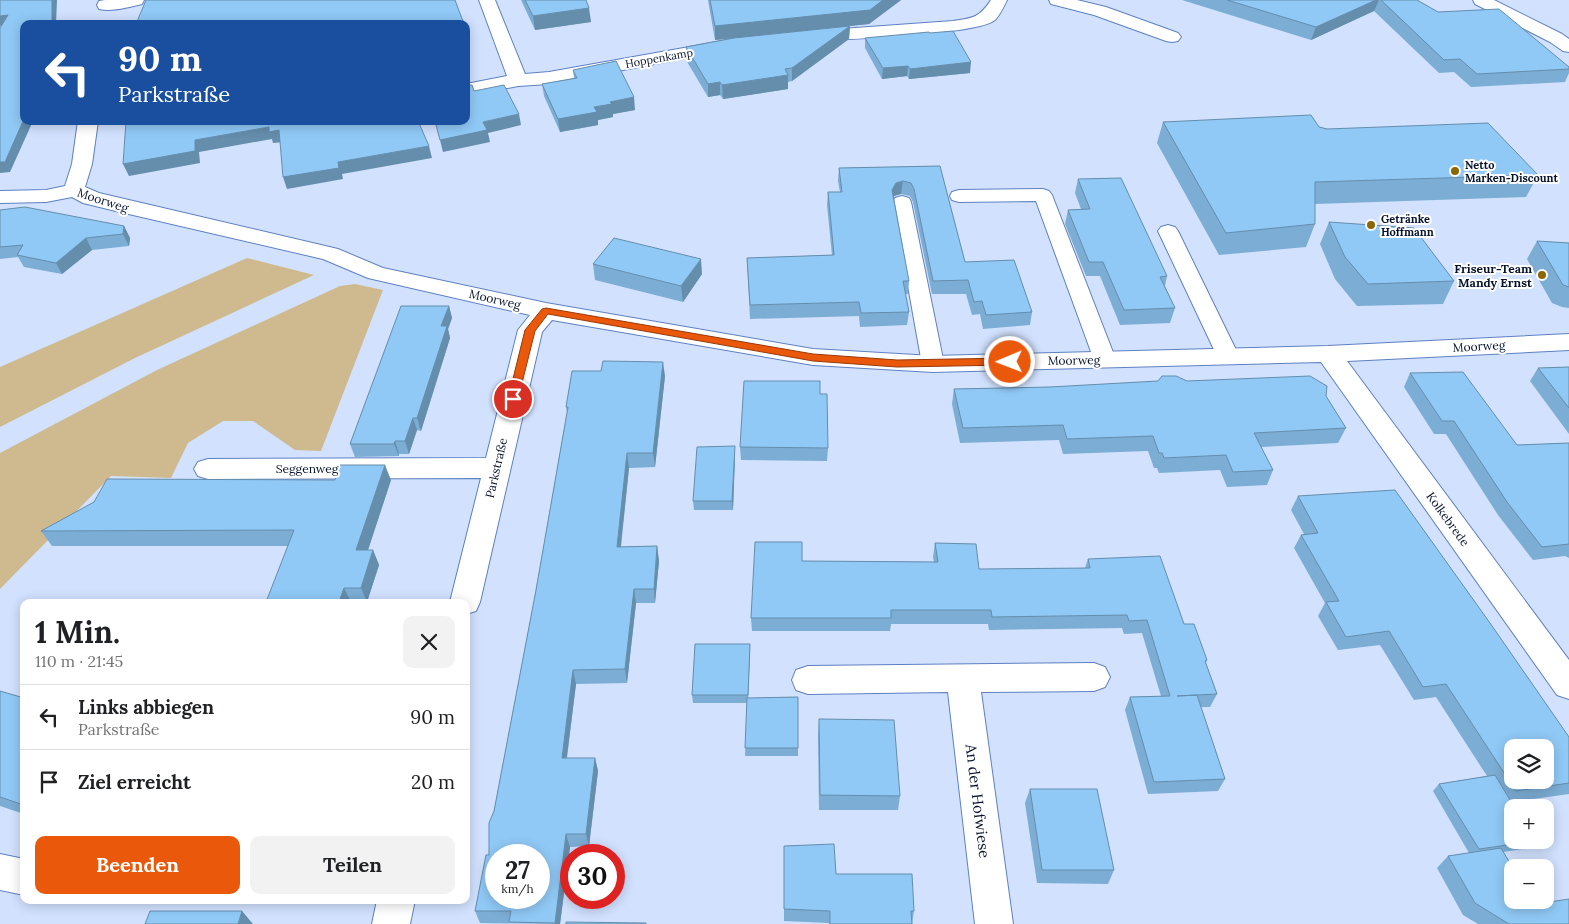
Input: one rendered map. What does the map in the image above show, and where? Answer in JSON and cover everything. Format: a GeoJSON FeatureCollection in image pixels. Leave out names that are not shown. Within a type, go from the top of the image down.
{"type":"FeatureCollection","features":[{"type":"Feature","properties":{"kind":"street"},"geometry":{"type":"LineString","coordinates":[[103,20],[105,2],[136,0]]}},
{"type":"Feature","properties":{"kind":"street"},"geometry":{"type":"LineString","coordinates":[[487,0],[518,80]]}},
{"type":"Feature","properties":{"kind":"street"},"geometry":{"type":"LineString","coordinates":[[800,37],[847,32],[953,26],[977,22],[989,16],[999,0]]}},
{"type":"Feature","properties":{"kind":"street"},"geometry":{"type":"LineString","coordinates":[[1057,0],[1100,11],[1172,37]]}},
{"type":"Feature","properties":{"kind":"street"},"geometry":{"type":"LineString","coordinates":[[1481,0],[1556,38],[1569,47]]}},
{"type":"Feature","properties":{"kind":"street","name":"Hoppenkamp"},"geometry":{"type":"LineString","coordinates":[[470,89],[518,80],[549,78],[743,43]]}},
{"type":"Feature","properties":{"kind":"street"},"geometry":{"type":"LineString","coordinates":[[74,190],[82,164],[87,125]]}},
{"type":"Feature","properties":{"kind":"street","name":"Moorweg"},"geometry":{"type":"LineString","coordinates":[[0,197],[46,196],[74,190],[90,198],[120,206],[330,254],[376,273],[546,311],[813,357],[897,364],[934,364],[1328,354],[1569,342]]}},
{"type":"Feature","properties":{"kind":"street","name":"Parkstraße"},"geometry":{"type":"LineString","coordinates":[[466,599],[530,330],[546,311]]}},
{"type":"Feature","properties":{"kind":"street","name":"Kolkebrede"},"geometry":{"type":"LineString","coordinates":[[1328,354],[1569,685]]}},
{"type":"Feature","properties":{"kind":"street","name":"Seggenweg"},"geometry":{"type":"LineString","coordinates":[[208,469],[496,468]]}},
{"type":"Feature","properties":{"kind":"street"},"geometry":{"type":"LineString","coordinates":[[808,680],[1094,677]]}},
{"type":"Feature","properties":{"kind":"street","name":"An der Hofwiese"},"geometry":{"type":"LineString","coordinates":[[962,678],[994,924]]}},
{"type":"Feature","properties":{"kind":"street"},"geometry":{"type":"LineString","coordinates":[[0,872],[20,876]]}},
{"type":"Feature","properties":{"kind":"street"},"geometry":{"type":"LineString","coordinates":[[391,924],[395,904]]}},
{"type":"Feature","properties":{"kind":"lane"},"geometry":{"type":"LineString","coordinates":[[959,196],[1043,195],[1106,360]]}},
{"type":"Feature","properties":{"kind":"lane"},"geometry":{"type":"LineString","coordinates":[[902,202],[934,364]]}},
{"type":"Feature","properties":{"kind":"lane"},"geometry":{"type":"LineString","coordinates":[[1168,231],[1228,356]]}},
{"type":"Feature","properties":{"kind":"shaded area"},"geometry":{"type":"Polygon","coordinates":[[[247,258],[314,275],[135,358],[0,427],[0,367],[247,258]]]}},
{"type":"Feature","properties":{"kind":"shaded area"},"geometry":{"type":"Polygon","coordinates":[[[355,284],[383,290],[321,451],[295,450],[253,421],[223,421],[188,443],[171,478],[111,476],[0,589],[0,453],[157,370],[340,286],[355,284]]]}},
{"type":"Feature","properties":{"kind":"building"},"geometry":{"type":"Polygon","coordinates":[[[0,0],[52,0],[52,20],[20,20],[21,125],[5,162],[0,162],[0,28],[8,15],[0,16],[0,0]]]}},
{"type":"Feature","properties":{"kind":"building"},"geometry":{"type":"Polygon","coordinates":[[[146,0],[455,0],[462,20],[138,20],[146,0]]]}},
{"type":"Feature","properties":{"kind":"building"},"geometry":{"type":"Polygon","coordinates":[[[525,0],[586,0],[589,8],[533,16],[525,0]]]}},
{"type":"Feature","properties":{"kind":"building"},"geometry":{"type":"Polygon","coordinates":[[[710,0],[883,0],[870,10],[715,26],[710,0]]]}},
{"type":"Feature","properties":{"kind":"building"},"geometry":{"type":"Polygon","coordinates":[[[1227,0],[1376,0],[1316,27],[1227,0]]]}},
{"type":"Feature","properties":{"kind":"building"},"geometry":{"type":"Polygon","coordinates":[[[1381,0],[1417,0],[1438,12],[1499,9],[1569,67],[1569,69],[1477,74],[1460,59],[1444,60],[1381,0]]]}},
{"type":"Feature","properties":{"kind":"building"},"geometry":{"type":"Polygon","coordinates":[[[850,26],[792,68],[785,69],[788,75],[722,85],[720,82],[708,84],[686,47],[734,38],[850,26]]]}},
{"type":"Feature","properties":{"kind":"building"},"geometry":{"type":"Polygon","coordinates":[[[953,31],[971,62],[910,69],[908,66],[883,68],[865,38],[929,32],[953,31]]]}},
{"type":"Feature","properties":{"kind":"building"},"geometry":{"type":"Polygon","coordinates":[[[616,61],[634,97],[594,107],[597,112],[558,119],[542,84],[577,78],[573,70],[616,61]]]}},
{"type":"Feature","properties":{"kind":"building"},"geometry":{"type":"Polygon","coordinates":[[[470,85],[472,85],[474,91],[504,85],[519,114],[483,122],[487,130],[440,140],[436,125],[470,125],[470,85]]]}},
{"type":"Feature","properties":{"kind":"building"},"geometry":{"type":"Polygon","coordinates":[[[1311,115],[1319,127],[1327,129],[1488,123],[1538,175],[1315,182],[1315,224],[1226,233],[1163,122],[1311,115]]]}},
{"type":"Feature","properties":{"kind":"building"},"geometry":{"type":"Polygon","coordinates":[[[126,125],[420,125],[429,146],[338,162],[339,168],[283,177],[279,130],[269,132],[269,127],[195,140],[195,151],[123,164],[126,125]]]}},
{"type":"Feature","properties":{"kind":"building"},"geometry":{"type":"Polygon","coordinates":[[[940,166],[965,262],[1014,260],[1032,312],[986,315],[982,301],[974,302],[968,280],[933,281],[914,189],[911,183],[903,181],[896,183],[892,190],[909,281],[903,281],[909,312],[861,313],[859,302],[750,305],[747,258],[834,255],[828,192],[842,192],[839,168],[940,166]]]}},
{"type":"Feature","properties":{"kind":"building"},"geometry":{"type":"Polygon","coordinates":[[[1121,178],[1167,276],[1160,277],[1175,308],[1124,310],[1103,262],[1089,262],[1068,210],[1090,209],[1078,179],[1121,178]]]}},
{"type":"Feature","properties":{"kind":"building"},"geometry":{"type":"Polygon","coordinates":[[[25,207],[124,226],[123,234],[86,238],[56,263],[17,255],[23,245],[0,247],[0,210],[25,207]]]}},
{"type":"Feature","properties":{"kind":"building"},"geometry":{"type":"Polygon","coordinates":[[[1329,222],[1414,228],[1454,281],[1368,284],[1345,257],[1329,222]]]}},
{"type":"Feature","properties":{"kind":"building"},"geometry":{"type":"Polygon","coordinates":[[[614,238],[701,259],[681,286],[593,264],[614,238]]]}},
{"type":"Feature","properties":{"kind":"building"},"geometry":{"type":"Polygon","coordinates":[[[1537,241],[1569,243],[1569,287],[1563,285],[1537,241]]]}},
{"type":"Feature","properties":{"kind":"building"},"geometry":{"type":"Polygon","coordinates":[[[401,306],[449,306],[441,326],[447,326],[417,418],[413,418],[405,441],[395,441],[394,444],[350,444],[401,306]]]}},
{"type":"Feature","properties":{"kind":"building"},"geometry":{"type":"Polygon","coordinates":[[[603,361],[663,362],[653,453],[627,453],[617,547],[657,546],[654,589],[634,589],[625,669],[573,670],[562,758],[595,758],[586,834],[566,834],[565,844],[560,844],[560,883],[555,923],[509,922],[511,911],[475,911],[485,860],[485,909],[550,909],[550,844],[489,844],[489,823],[494,811],[536,590],[568,407],[566,407],[572,371],[601,371],[603,361]]]}},
{"type":"Feature","properties":{"kind":"building"},"geometry":{"type":"Polygon","coordinates":[[[1569,367],[1569,408],[1538,368],[1569,367]]]}},
{"type":"Feature","properties":{"kind":"building"},"geometry":{"type":"Polygon","coordinates":[[[1463,372],[1517,445],[1569,443],[1569,544],[1542,547],[1507,502],[1454,421],[1442,421],[1410,373],[1463,372]]]}},
{"type":"Feature","properties":{"kind":"building"},"geometry":{"type":"Polygon","coordinates":[[[1162,376],[1176,376],[1187,381],[1310,376],[1327,386],[1326,396],[1346,428],[1254,433],[1273,470],[1233,472],[1226,455],[1164,458],[1162,453],[1159,453],[1153,436],[1067,439],[1063,425],[963,428],[954,389],[1050,387],[1158,381],[1162,376]]]}},
{"type":"Feature","properties":{"kind":"building"},"geometry":{"type":"Polygon","coordinates":[[[744,381],[820,381],[820,394],[827,394],[828,448],[740,447],[744,381]]]}},
{"type":"Feature","properties":{"kind":"building"},"geometry":{"type":"Polygon","coordinates":[[[735,446],[732,501],[693,501],[697,447],[735,446]]]}},
{"type":"Feature","properties":{"kind":"building"},"geometry":{"type":"Polygon","coordinates":[[[340,465],[385,465],[356,550],[373,550],[361,588],[344,588],[340,599],[267,599],[294,530],[41,531],[94,502],[107,479],[335,480],[340,465]]]}},
{"type":"Feature","properties":{"kind":"building"},"geometry":{"type":"Polygon","coordinates":[[[1395,490],[1569,737],[1569,783],[1554,785],[1554,739],[1504,739],[1504,773],[1446,684],[1423,687],[1389,631],[1346,637],[1326,602],[1339,601],[1301,535],[1318,533],[1298,496],[1395,490]]]}},
{"type":"Feature","properties":{"kind":"building"},"geometry":{"type":"Polygon","coordinates":[[[755,542],[802,542],[802,561],[938,562],[935,543],[976,544],[979,569],[1090,568],[1088,559],[1160,556],[1184,624],[1194,624],[1217,694],[1197,695],[1225,779],[1154,782],[1130,697],[1170,696],[1147,620],[1129,621],[1127,615],[992,617],[991,610],[891,610],[891,618],[751,618],[755,542]]]}},
{"type":"Feature","properties":{"kind":"building"},"geometry":{"type":"Polygon","coordinates":[[[695,644],[750,644],[748,695],[692,695],[695,644]]]}},
{"type":"Feature","properties":{"kind":"building"},"geometry":{"type":"Polygon","coordinates":[[[0,691],[20,697],[20,804],[0,797],[0,691]]]}},
{"type":"Feature","properties":{"kind":"building"},"geometry":{"type":"Polygon","coordinates":[[[798,697],[798,748],[745,748],[747,698],[798,697]]]}},
{"type":"Feature","properties":{"kind":"building"},"geometry":{"type":"Polygon","coordinates":[[[819,719],[894,720],[900,796],[820,795],[819,719]]]}},
{"type":"Feature","properties":{"kind":"building"},"geometry":{"type":"Polygon","coordinates":[[[1495,775],[1510,799],[1504,799],[1504,845],[1479,849],[1439,784],[1495,775]]]}},
{"type":"Feature","properties":{"kind":"building"},"geometry":{"type":"Polygon","coordinates":[[[1030,789],[1097,789],[1114,870],[1042,870],[1030,789]]]}},
{"type":"Feature","properties":{"kind":"building"},"geometry":{"type":"Polygon","coordinates":[[[834,844],[836,874],[912,874],[914,911],[911,911],[912,924],[830,924],[830,911],[784,909],[784,846],[834,844]]]}},
{"type":"Feature","properties":{"kind":"building"},"geometry":{"type":"Polygon","coordinates":[[[1501,848],[1508,859],[1504,859],[1504,909],[1554,909],[1554,901],[1569,899],[1569,924],[1509,924],[1475,903],[1448,856],[1501,848]]]}},
{"type":"Feature","properties":{"kind":"building"},"geometry":{"type":"Polygon","coordinates":[[[150,911],[242,911],[238,924],[145,924],[150,911]]]}},
{"type":"Feature","properties":{"kind":"building"},"geometry":{"type":"Polygon","coordinates":[[[566,922],[646,923],[646,924],[566,924],[566,922]]]}},
{"type":"Feature","properties":{"kind":"place","name":"Netto Marken-Discount"},"geometry":{"type":"Point","coordinates":[1455,171]}},
{"type":"Feature","properties":{"kind":"place","name":"Getränke Hoffmann"},"geometry":{"type":"Point","coordinates":[1371,225]}},
{"type":"Feature","properties":{"kind":"place","name":"Friseur-Team Mandy Ernst"},"geometry":{"type":"Point","coordinates":[1542,275]}},
{"type":"Feature","properties":{"kind":"route"},"geometry":{"type":"LineString","coordinates":[[513,399],[530,330],[546,311],[813,357],[897,364],[1010,362]]}}]}
